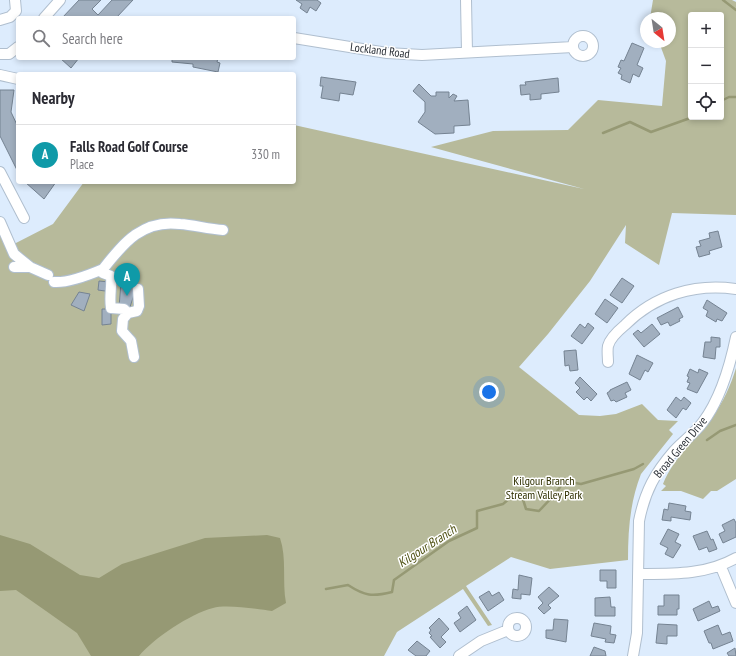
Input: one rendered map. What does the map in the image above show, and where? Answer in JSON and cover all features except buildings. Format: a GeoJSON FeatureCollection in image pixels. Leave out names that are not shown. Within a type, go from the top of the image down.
{"type":"FeatureCollection","features":[{"type":"Feature","properties":{"kind":"street"},"geometry":{"type":"LineString","coordinates":[[0,20],[10,17],[16,11],[15,0]]}},
{"type":"Feature","properties":{"kind":"street"},"geometry":{"type":"LineString","coordinates":[[46,16],[60,0]]}},
{"type":"Feature","properties":{"kind":"street"},"geometry":{"type":"LineString","coordinates":[[466,0],[467,52]]}},
{"type":"Feature","properties":{"kind":"street","name":"Lockland Road"},"geometry":{"type":"LineString","coordinates":[[296,38],[387,54],[422,55],[573,47]]}},
{"type":"Feature","properties":{"kind":"street"},"geometry":{"type":"LineString","coordinates":[[0,54],[9,54],[16,49]]}},
{"type":"Feature","properties":{"kind":"street"},"geometry":{"type":"LineString","coordinates":[[0,75],[16,79]]}},
{"type":"Feature","properties":{"kind":"street"},"geometry":{"type":"LineString","coordinates":[[0,172],[24,218]]}},
{"type":"Feature","properties":{"kind":"street"},"geometry":{"type":"LineString","coordinates":[[0,222],[14,254],[30,267],[51,278],[63,282],[90,275],[103,269],[132,235],[151,227],[178,223],[223,230]]}},
{"type":"Feature","properties":{"kind":"street"},"geometry":{"type":"LineString","coordinates":[[14,268],[30,267]]}},
{"type":"Feature","properties":{"kind":"street"},"geometry":{"type":"LineString","coordinates":[[103,269],[103,273],[111,276],[112,288],[109,298],[111,308],[124,309],[128,313]]}},
{"type":"Feature","properties":{"kind":"street"},"geometry":{"type":"LineString","coordinates":[[608,362],[608,346],[615,334],[636,314],[655,302],[675,293],[696,288],[736,289]]}},
{"type":"Feature","properties":{"kind":"street"},"geometry":{"type":"LineString","coordinates":[[134,357],[131,341],[122,331],[123,319],[128,313],[137,311],[139,306],[138,289]]}},
{"type":"Feature","properties":{"kind":"street","name":"Broad Green Drive"},"geometry":{"type":"LineString","coordinates":[[633,656],[637,633],[639,521],[650,482],[674,450],[703,422],[722,389],[732,360],[736,337]]}},
{"type":"Feature","properties":{"kind":"street"},"geometry":{"type":"LineString","coordinates":[[639,574],[690,574],[721,567],[736,558]]}},
{"type":"Feature","properties":{"kind":"street"},"geometry":{"type":"LineString","coordinates":[[721,567],[736,603]]}},
{"type":"Feature","properties":{"kind":"street"},"geometry":{"type":"LineString","coordinates":[[459,656],[481,640],[508,630]]}},
{"type":"Feature","properties":{"kind":"green space","name":"Kilgour Branch Stream Valley Park"},"geometry":{"type":"Polygon","coordinates":[[[653,0],[732,0],[736,2],[736,215],[672,213],[659,265],[625,243],[626,225],[590,281],[548,334],[519,367],[579,415],[600,416],[616,414],[642,404],[658,420],[678,421],[669,430],[673,434],[641,474],[637,485],[630,516],[628,560],[550,569],[511,557],[466,586],[492,625],[488,626],[463,589],[397,632],[384,656],[0,656],[0,216],[14,244],[53,224],[83,184],[296,184],[296,125],[584,189],[431,147],[493,131],[568,130],[598,100],[662,106],[666,61],[661,48],[676,48],[676,12],[651,12],[653,0]]]}},
{"type":"Feature","properties":{"kind":"green space"},"geometry":{"type":"Polygon","coordinates":[[[736,368],[736,479],[717,491],[711,491],[703,499],[681,491],[661,491],[666,486],[663,484],[673,466],[716,412],[732,381],[736,368]]]}},
{"type":"Feature","properties":{"kind":"shaded area"},"geometry":{"type":"Polygon","coordinates":[[[0,535],[30,544],[80,575],[99,578],[122,564],[205,538],[267,535],[280,538],[284,562],[284,587],[286,603],[272,611],[234,607],[213,608],[183,621],[163,634],[139,656],[91,656],[77,633],[16,590],[0,591],[0,535]]]}},
{"type":"Feature","properties":{"kind":"waterway"},"geometry":{"type":"LineString","coordinates":[[723,0],[736,10]]}},
{"type":"Feature","properties":{"kind":"waterway"},"geometry":{"type":"LineString","coordinates":[[724,100],[729,97],[736,97]]}},
{"type":"Feature","properties":{"kind":"waterway"},"geometry":{"type":"LineString","coordinates":[[603,133],[630,122],[651,132],[688,119]]}},
{"type":"Feature","properties":{"kind":"waterway","name":"Kilgour Branch"},"geometry":{"type":"LineString","coordinates":[[707,440],[720,431],[736,425]]}},
{"type":"Feature","properties":{"kind":"waterway","name":"Kilgour Branch"},"geometry":{"type":"LineString","coordinates":[[326,589],[348,585],[364,593],[374,595],[392,592],[394,580],[449,541],[477,528],[477,511],[503,504],[520,490],[526,509],[539,511],[556,493],[564,481],[581,484],[634,469],[643,464]]}},
{"type":"Feature","properties":{"kind":"place","name":"Falls Road Golf Course"},"geometry":{"type":"Point","coordinates":[127,296]}}]}
